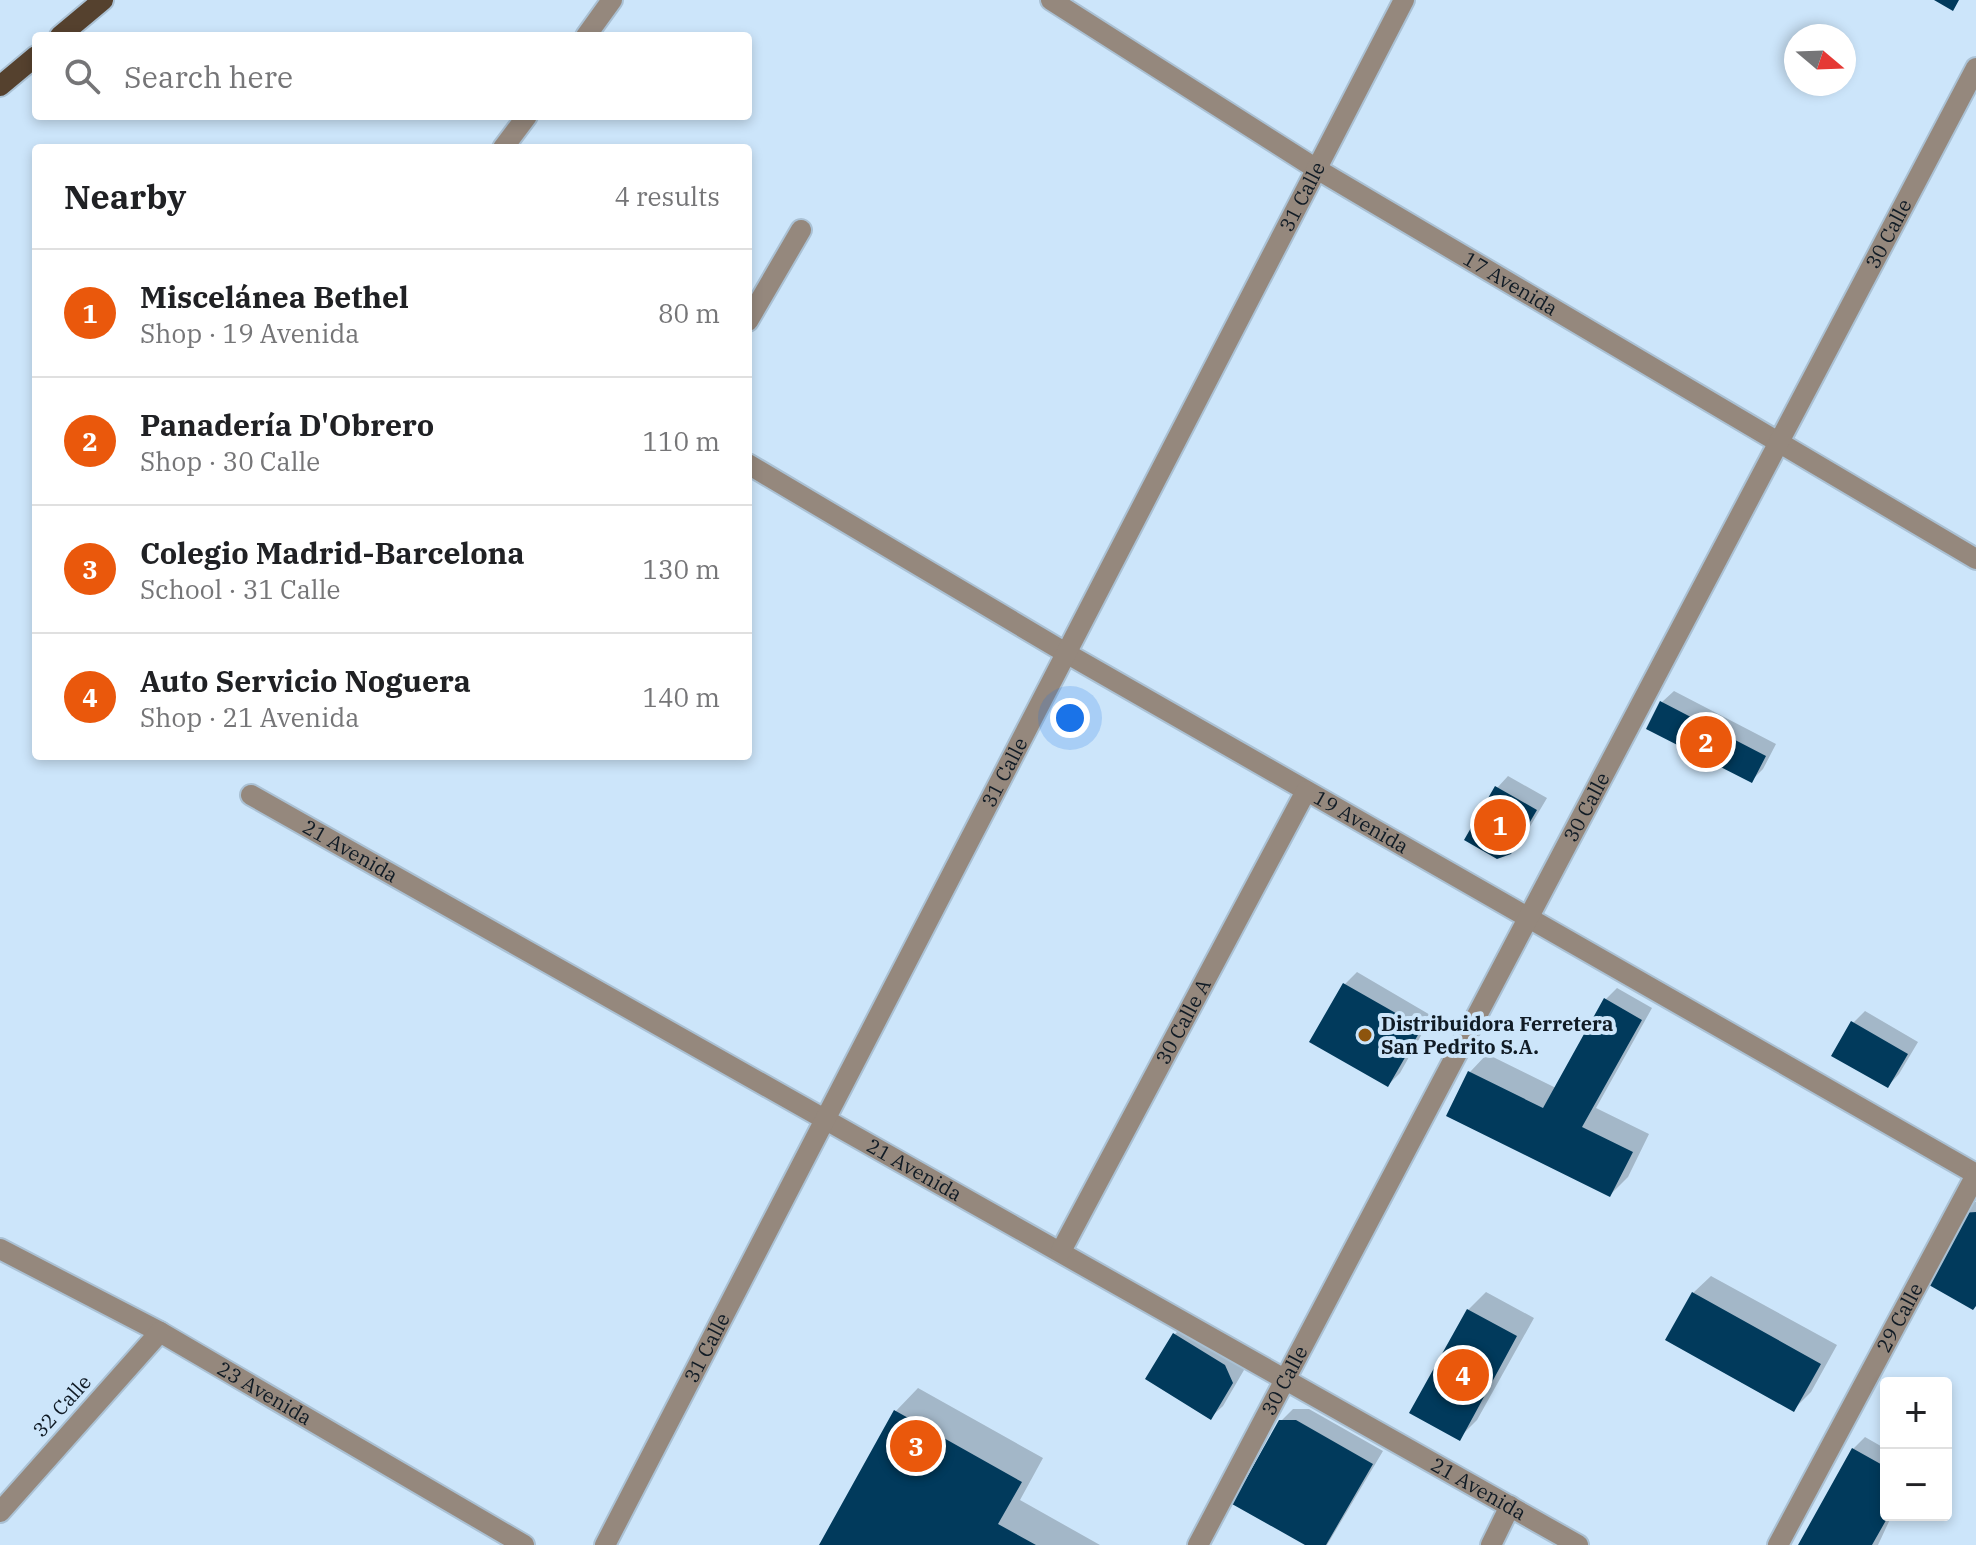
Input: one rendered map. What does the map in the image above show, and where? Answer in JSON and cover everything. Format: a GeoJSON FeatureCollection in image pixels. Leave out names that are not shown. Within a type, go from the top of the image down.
{"type":"FeatureCollection","features":[{"type":"Feature","properties":{"kind":"main road"},"geometry":{"type":"LineString","coordinates":[[65,32],[103,0]]}},
{"type":"Feature","properties":{"kind":"main road"},"geometry":{"type":"LineString","coordinates":[[0,86],[32,59]]}},
{"type":"Feature","properties":{"kind":"street"},"geometry":{"type":"LineString","coordinates":[[589,32],[612,0]]}},
{"type":"Feature","properties":{"kind":"street","name":"17 Avenida"},"geometry":{"type":"LineString","coordinates":[[1051,0],[1315,168],[1976,559]]}},
{"type":"Feature","properties":{"kind":"street","name":"31 Calle"},"geometry":{"type":"LineString","coordinates":[[605,1545],[1404,0]]}},
{"type":"Feature","properties":{"kind":"street","name":"30 Calle"},"geometry":{"type":"LineString","coordinates":[[1198,1545],[1976,68]]}},
{"type":"Feature","properties":{"kind":"street"},"geometry":{"type":"LineString","coordinates":[[506,144],[524,120]]}},
{"type":"Feature","properties":{"kind":"street"},"geometry":{"type":"LineString","coordinates":[[752,314],[801,230]]}},
{"type":"Feature","properties":{"kind":"street","name":"19 Avenida"},"geometry":{"type":"LineString","coordinates":[[752,466],[1066,653],[1976,1174]]}},
{"type":"Feature","properties":{"kind":"street","name":"30 Calle A"},"geometry":{"type":"LineString","coordinates":[[1061,1251],[1306,791]]}},
{"type":"Feature","properties":{"kind":"street","name":"21 Avenida"},"geometry":{"type":"LineString","coordinates":[[251,795],[1286,1377],[1578,1545]]}},
{"type":"Feature","properties":{"kind":"street","name":"29 Calle"},"geometry":{"type":"LineString","coordinates":[[1778,1545],[1976,1174]]}},
{"type":"Feature","properties":{"kind":"street","name":"23 Avenida"},"geometry":{"type":"LineString","coordinates":[[0,1249],[160,1332],[524,1545]]}},
{"type":"Feature","properties":{"kind":"street","name":"32 Calle"},"geometry":{"type":"LineString","coordinates":[[0,1512],[160,1332]]}},
{"type":"Feature","properties":{"kind":"street"},"geometry":{"type":"LineString","coordinates":[[1491,1545],[1510,1506]]}},
{"type":"Feature","properties":{"kind":"building"},"geometry":{"type":"Polygon","coordinates":[[[1934,0],[1959,0],[1953,11],[1934,0]]]}},
{"type":"Feature","properties":{"kind":"building"},"geometry":{"type":"Polygon","coordinates":[[[1660,701],[1766,756],[1752,783],[1646,729],[1660,701]]]}},
{"type":"Feature","properties":{"kind":"building"},"geometry":{"type":"Polygon","coordinates":[[[1495,786],[1537,810],[1511,854],[1497,859],[1464,840],[1495,786]]]}},
{"type":"Feature","properties":{"kind":"building","name":"Distribuidora Ferretera San Pedrito S.A."},"geometry":{"type":"Polygon","coordinates":[[[1343,983],[1422,1028],[1388,1087],[1309,1042],[1343,983]]]}},
{"type":"Feature","properties":{"kind":"building"},"geometry":{"type":"Polygon","coordinates":[[[1604,998],[1642,1020],[1582,1127],[1633,1152],[1610,1197],[1446,1116],[1468,1071],[1543,1108],[1604,998]]]}},
{"type":"Feature","properties":{"kind":"building"},"geometry":{"type":"Polygon","coordinates":[[[1851,1021],[1908,1054],[1888,1088],[1831,1056],[1851,1021]]]}},
{"type":"Feature","properties":{"kind":"building"},"geometry":{"type":"Polygon","coordinates":[[[1976,1212],[1976,1306],[1973,1310],[1922,1281],[1961,1213],[1976,1212]]]}},
{"type":"Feature","properties":{"kind":"building"},"geometry":{"type":"Polygon","coordinates":[[[1692,1292],[1821,1364],[1794,1412],[1665,1340],[1692,1292]]]}},
{"type":"Feature","properties":{"kind":"building"},"geometry":{"type":"Polygon","coordinates":[[[1467,1309],[1517,1336],[1460,1441],[1409,1413],[1467,1309]]]}},
{"type":"Feature","properties":{"kind":"building"},"geometry":{"type":"Polygon","coordinates":[[[1173,1333],[1225,1365],[1233,1383],[1211,1420],[1145,1379],[1173,1333]]]}},
{"type":"Feature","properties":{"kind":"building"},"geometry":{"type":"Polygon","coordinates":[[[894,1410],[1022,1482],[998,1524],[1036,1545],[819,1545],[894,1410]]]}},
{"type":"Feature","properties":{"kind":"building"},"geometry":{"type":"Polygon","coordinates":[[[1279,1420],[1296,1420],[1373,1464],[1326,1545],[1305,1545],[1232,1504],[1279,1420]]]}},
{"type":"Feature","properties":{"kind":"building"},"geometry":{"type":"Polygon","coordinates":[[[1852,1448],[1880,1464],[1880,1521],[1886,1521],[1872,1545],[1798,1545],[1852,1448]]]}},
{"type":"Feature","properties":{"kind":"place","name":"Panadería D'Obrero"},"geometry":{"type":"Point","coordinates":[1706,742]}},
{"type":"Feature","properties":{"kind":"place","name":"Miscelánea Bethel"},"geometry":{"type":"Point","coordinates":[1500,825]}},
{"type":"Feature","properties":{"kind":"place","name":"Distribuidora Ferretera San Pedrito S.A."},"geometry":{"type":"Point","coordinates":[1365,1035]}},
{"type":"Feature","properties":{"kind":"place","name":"Auto Servicio Noguera"},"geometry":{"type":"Point","coordinates":[1463,1375]}},
{"type":"Feature","properties":{"kind":"place","name":"Colegio Madrid-Barcelona"},"geometry":{"type":"Point","coordinates":[916,1446]}}]}
